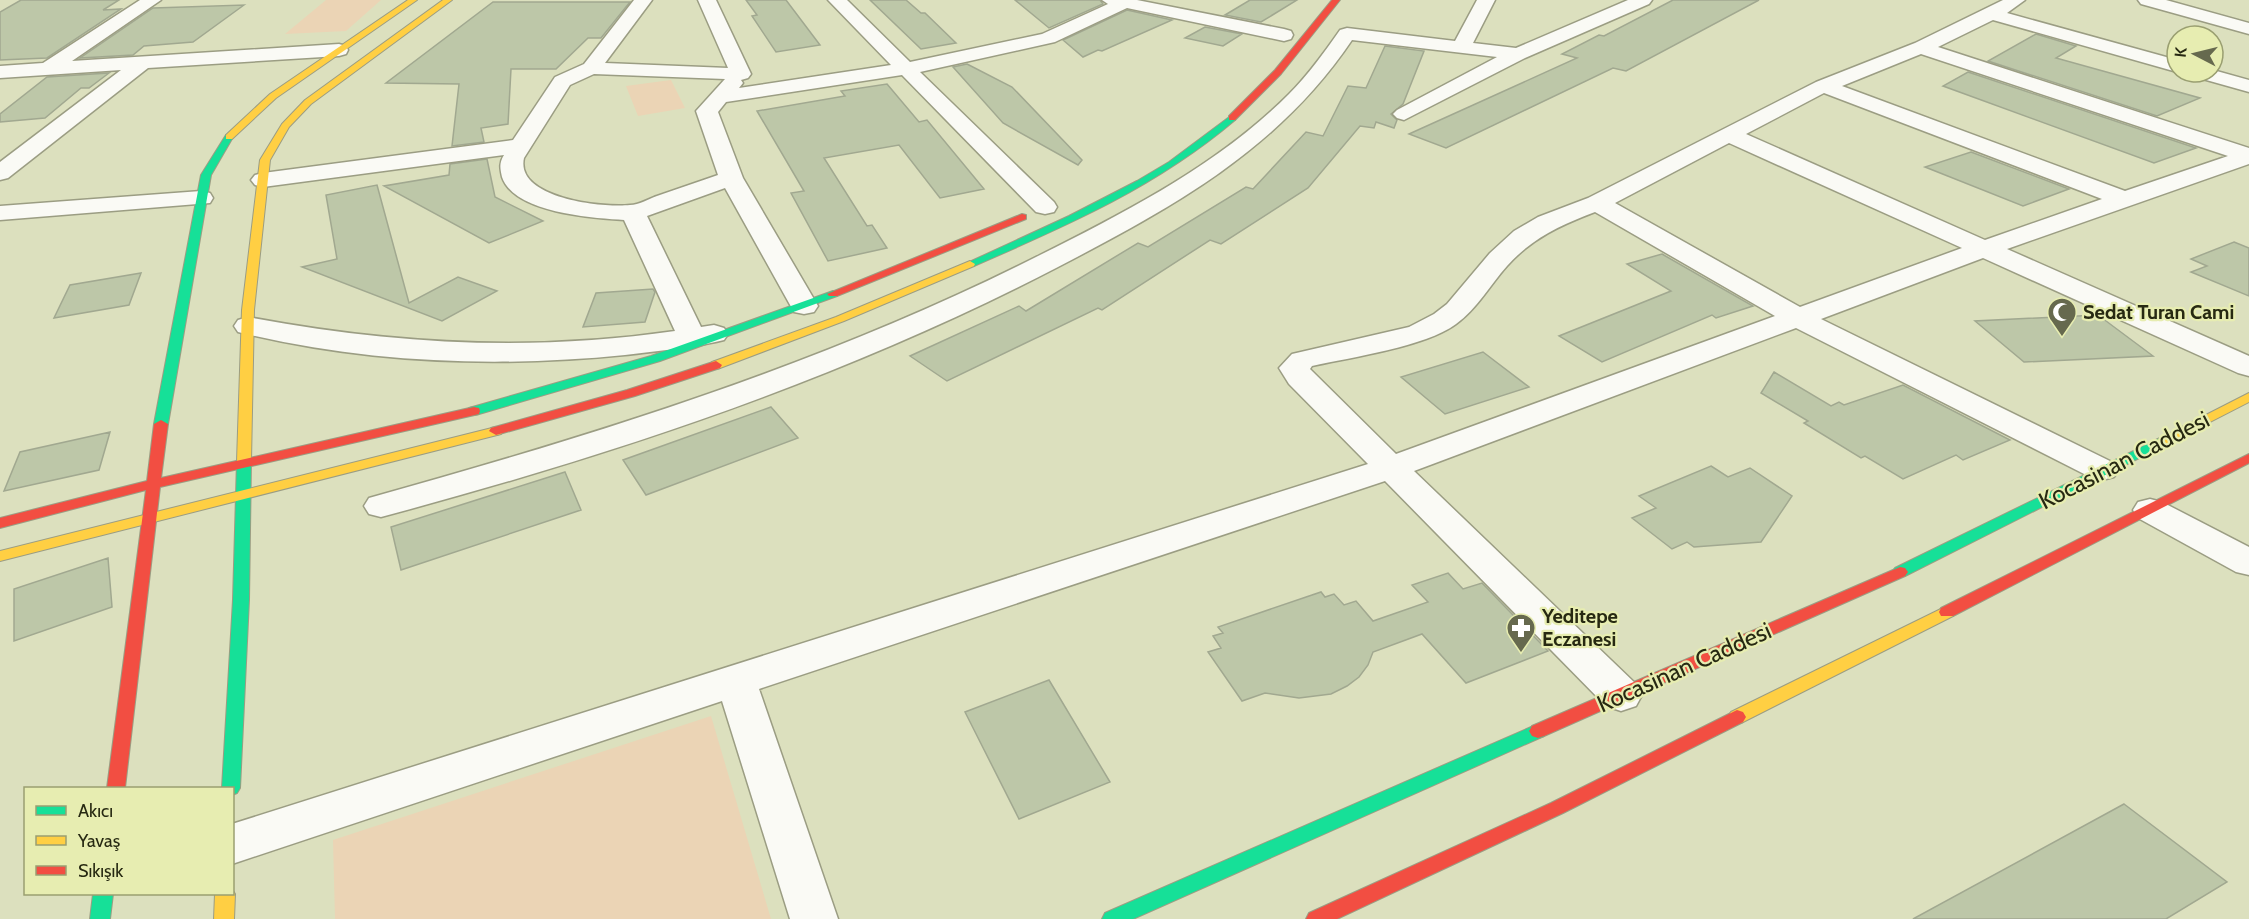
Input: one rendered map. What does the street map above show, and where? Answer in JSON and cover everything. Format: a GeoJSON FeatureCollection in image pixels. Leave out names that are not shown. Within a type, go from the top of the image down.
{"type":"FeatureCollection","features":[{"type":"Feature","properties":{"kind":"street"},"geometry":{"type":"LineString","coordinates":[[47,69],[152,0]]}},
{"type":"Feature","properties":{"kind":"street"},"geometry":{"type":"LineString","coordinates":[[116,787],[164,401],[206,175],[213,158],[236,127],[268,98],[413,0]]}},
{"type":"Feature","properties":{"kind":"street"},"geometry":{"type":"LineString","coordinates":[[231,787],[242,600],[248,326],[265,160],[270,148],[296,114],[322,91],[448,0]]}},
{"type":"Feature","properties":{"kind":"street"},"geometry":{"type":"LineString","coordinates":[[591,68],[643,0]]}},
{"type":"Feature","properties":{"kind":"street"},"geometry":{"type":"LineString","coordinates":[[706,0],[741,74]]}},
{"type":"Feature","properties":{"kind":"street"},"geometry":{"type":"LineString","coordinates":[[0,523],[154,484],[503,404],[606,375],[741,330],[804,306],[1050,205],[905,69],[837,0]]}},
{"type":"Feature","properties":{"kind":"street"},"geometry":{"type":"LineString","coordinates":[[721,97],[905,69],[1047,38],[1118,1],[1284,36],[1158,0]]}},
{"type":"Feature","properties":{"kind":"street"},"geometry":{"type":"LineString","coordinates":[[0,556],[244,495],[631,393],[799,335],[1022,242],[1112,198],[1182,157],[1234,117],[1270,81],[1336,0]]}},
{"type":"Feature","properties":{"kind":"street"},"geometry":{"type":"LineString","coordinates":[[1461,47],[1486,0]]}},
{"type":"Feature","properties":{"kind":"street"},"geometry":{"type":"LineString","coordinates":[[1404,114],[1518,54],[1643,0]]}},
{"type":"Feature","properties":{"kind":"street"},"geometry":{"type":"LineString","coordinates":[[1621,695],[1295,373],[1296,364],[1309,358],[1418,333],[1431,327],[1456,310],[1499,259],[1523,236],[1547,222],[1597,203],[1823,86],[1922,48],[2016,0]]}},
{"type":"Feature","properties":{"kind":"street"},"geometry":{"type":"LineString","coordinates":[[2147,0],[2249,29]]}},
{"type":"Feature","properties":{"kind":"street"},"geometry":{"type":"LineString","coordinates":[[1992,14],[2165,63]]}},
{"type":"Feature","properties":{"kind":"street"},"geometry":{"type":"LineString","coordinates":[[1315,28],[1347,34],[1518,54]]}},
{"type":"Feature","properties":{"kind":"street"},"geometry":{"type":"LineString","coordinates":[[381,506],[580,448],[754,390],[891,336],[1011,280],[1164,198],[1237,150],[1308,87],[1347,34]]}},
{"type":"Feature","properties":{"kind":"street"},"geometry":{"type":"LineString","coordinates":[[1922,48],[2249,156]]}},
{"type":"Feature","properties":{"kind":"street"},"geometry":{"type":"LineString","coordinates":[[0,72],[339,50]]}},
{"type":"Feature","properties":{"kind":"street"},"geometry":{"type":"LineString","coordinates":[[0,173],[144,62]]}},
{"type":"Feature","properties":{"kind":"street"},"geometry":{"type":"LineString","coordinates":[[731,178],[633,213],[585,210],[564,206],[533,195],[522,188],[512,173],[513,158],[562,81],[591,68],[741,74]]}},
{"type":"Feature","properties":{"kind":"street"},"geometry":{"type":"LineString","coordinates":[[0,85],[21,71]]}},
{"type":"Feature","properties":{"kind":"street"},"geometry":{"type":"LineString","coordinates":[[741,74],[707,111],[731,178],[804,306]]}},
{"type":"Feature","properties":{"kind":"street"},"geometry":{"type":"LineString","coordinates":[[2225,79],[2249,86]]}},
{"type":"Feature","properties":{"kind":"street"},"geometry":{"type":"LineString","coordinates":[[1823,86],[2125,199]]}},
{"type":"Feature","properties":{"kind":"street"},"geometry":{"type":"LineString","coordinates":[[1729,135],[2249,367]]}},
{"type":"Feature","properties":{"kind":"street"},"geometry":{"type":"LineString","coordinates":[[263,180],[520,146]]}},
{"type":"Feature","properties":{"kind":"street"},"geometry":{"type":"LineString","coordinates":[[234,843],[1390,468],[1986,248],[2249,156]]}},
{"type":"Feature","properties":{"kind":"street"},"geometry":{"type":"LineString","coordinates":[[0,213],[201,198]]}},
{"type":"Feature","properties":{"kind":"street"},"geometry":{"type":"LineString","coordinates":[[1597,203],[1798,318],[2102,470]]}},
{"type":"Feature","properties":{"kind":"street"},"geometry":{"type":"LineString","coordinates":[[633,213],[692,338]]}},
{"type":"Feature","properties":{"kind":"street"},"geometry":{"type":"LineString","coordinates":[[248,326],[360,345],[471,352],[594,349],[741,330]]}},
{"type":"Feature","properties":{"kind":"street","name":"Kocasinan Caddesi"},"geometry":{"type":"LineString","coordinates":[[1112,919],[1911,567],[2249,397]]}},
{"type":"Feature","properties":{"kind":"street"},"geometry":{"type":"LineString","coordinates":[[1316,919],[1557,808],[2249,458]]}},
{"type":"Feature","properties":{"kind":"street"},"geometry":{"type":"LineString","coordinates":[[2150,510],[2249,563]]}},
{"type":"Feature","properties":{"kind":"street"},"geometry":{"type":"LineString","coordinates":[[736,680],[814,919]]}},
{"type":"Feature","properties":{"kind":"street"},"geometry":{"type":"LineString","coordinates":[[100,919],[103,895]]}},
{"type":"Feature","properties":{"kind":"street"},"geometry":{"type":"LineString","coordinates":[[224,919],[225,895]]}},
{"type":"Feature","properties":{"kind":"shaded area"},"geometry":{"type":"Polygon","coordinates":[[[326,0],[381,0],[346,31],[285,34],[326,0]]]}},
{"type":"Feature","properties":{"kind":"shaded area"},"geometry":{"type":"Polygon","coordinates":[[[671,80],[685,108],[638,116],[626,86],[671,80]]]}},
{"type":"Feature","properties":{"kind":"shaded area"},"geometry":{"type":"Polygon","coordinates":[[[711,716],[771,919],[335,919],[333,840],[711,716]]]}},
{"type":"Feature","properties":{"kind":"building"},"geometry":{"type":"Polygon","coordinates":[[[21,0],[119,0],[103,10],[121,9],[47,58],[0,60],[0,12],[21,0]]]}},
{"type":"Feature","properties":{"kind":"building"},"geometry":{"type":"Polygon","coordinates":[[[746,0],[786,0],[820,45],[776,52],[752,16],[757,15],[746,0]]]}},
{"type":"Feature","properties":{"kind":"building"},"geometry":{"type":"Polygon","coordinates":[[[870,0],[906,0],[921,13],[925,13],[956,43],[921,49],[870,0]]]}},
{"type":"Feature","properties":{"kind":"building"},"geometry":{"type":"Polygon","coordinates":[[[1015,0],[1100,0],[1103,4],[1049,28],[1015,0]]]}},
{"type":"Feature","properties":{"kind":"building"},"geometry":{"type":"Polygon","coordinates":[[[1250,0],[1297,0],[1261,22],[1225,15],[1250,0]]]}},
{"type":"Feature","properties":{"kind":"building"},"geometry":{"type":"Polygon","coordinates":[[[1673,0],[1759,0],[1626,71],[1613,68],[1446,148],[1409,134],[1577,58],[1562,54],[1599,35],[1604,36],[1673,0]]]}},
{"type":"Feature","properties":{"kind":"building"},"geometry":{"type":"Polygon","coordinates":[[[493,2],[630,2],[601,38],[588,38],[556,69],[511,69],[508,124],[481,128],[484,142],[452,146],[459,84],[386,83],[493,2]]]}},
{"type":"Feature","properties":{"kind":"building"},"geometry":{"type":"Polygon","coordinates":[[[244,5],[193,42],[144,46],[133,55],[80,58],[153,8],[244,5]]]}},
{"type":"Feature","properties":{"kind":"building"},"geometry":{"type":"Polygon","coordinates":[[[1127,10],[1172,20],[1083,57],[1063,40],[1127,10]]]}},
{"type":"Feature","properties":{"kind":"building"},"geometry":{"type":"Polygon","coordinates":[[[1205,27],[1242,34],[1223,46],[1185,38],[1205,27]]]}},
{"type":"Feature","properties":{"kind":"building"},"geometry":{"type":"Polygon","coordinates":[[[2036,34],[2076,46],[2056,58],[2200,98],[2157,116],[1988,61],[2036,34]]]}},
{"type":"Feature","properties":{"kind":"building"},"geometry":{"type":"Polygon","coordinates":[[[1385,46],[1424,51],[1403,104],[1391,114],[1397,120],[1394,128],[1376,122],[1374,128],[1360,126],[1308,188],[1221,244],[1210,240],[1102,310],[1098,308],[947,381],[910,356],[1019,306],[1026,311],[1138,243],[1148,247],[1246,187],[1253,189],[1306,132],[1323,136],[1348,86],[1366,88],[1385,46]]]}},
{"type":"Feature","properties":{"kind":"building"},"geometry":{"type":"Polygon","coordinates":[[[967,64],[1012,87],[1082,160],[1078,165],[1003,123],[953,67],[967,64]]]}},
{"type":"Feature","properties":{"kind":"building"},"geometry":{"type":"Polygon","coordinates":[[[1968,72],[2196,148],[2154,163],[1943,86],[1968,72]]]}},
{"type":"Feature","properties":{"kind":"building"},"geometry":{"type":"Polygon","coordinates":[[[109,73],[89,88],[81,88],[45,118],[0,122],[0,114],[47,77],[109,73]]]}},
{"type":"Feature","properties":{"kind":"building"},"geometry":{"type":"Polygon","coordinates":[[[887,84],[919,122],[927,120],[984,189],[940,198],[899,145],[824,158],[867,226],[872,225],[887,248],[828,261],[791,193],[804,191],[757,111],[845,96],[841,91],[887,84]]]}},
{"type":"Feature","properties":{"kind":"building"},"geometry":{"type":"Polygon","coordinates":[[[1971,152],[2069,189],[2023,206],[1925,167],[1971,152]]]}},
{"type":"Feature","properties":{"kind":"building"},"geometry":{"type":"Polygon","coordinates":[[[487,159],[495,197],[543,221],[489,243],[384,186],[449,175],[450,164],[487,159]]]}},
{"type":"Feature","properties":{"kind":"building"},"geometry":{"type":"Polygon","coordinates":[[[377,185],[409,303],[458,277],[497,291],[442,321],[302,267],[337,259],[326,195],[377,185]]]}},
{"type":"Feature","properties":{"kind":"building"},"geometry":{"type":"Polygon","coordinates":[[[2234,242],[2249,248],[2249,296],[2191,272],[2207,266],[2191,259],[2234,242]]]}},
{"type":"Feature","properties":{"kind":"building"},"geometry":{"type":"Polygon","coordinates":[[[1662,254],[1753,306],[1716,318],[1712,315],[1602,362],[1559,336],[1671,291],[1627,264],[1662,254]]]}},
{"type":"Feature","properties":{"kind":"building"},"geometry":{"type":"Polygon","coordinates":[[[141,273],[129,305],[54,318],[70,285],[141,273]]]}},
{"type":"Feature","properties":{"kind":"building"},"geometry":{"type":"Polygon","coordinates":[[[653,289],[655,292],[645,322],[583,327],[596,293],[653,289]]]}},
{"type":"Feature","properties":{"kind":"building","name":"Sedat Turan Cami"},"geometry":{"type":"Polygon","coordinates":[[[2098,315],[2153,356],[2024,362],[1975,321],[2098,315]]]}},
{"type":"Feature","properties":{"kind":"building"},"geometry":{"type":"Polygon","coordinates":[[[1483,352],[1529,387],[1445,414],[1401,377],[1483,352]]]}},
{"type":"Feature","properties":{"kind":"building"},"geometry":{"type":"Polygon","coordinates":[[[1774,372],[1831,406],[1839,402],[1844,405],[1903,385],[2010,440],[1963,460],[1956,455],[1903,479],[1865,456],[1861,458],[1804,423],[1808,421],[1761,393],[1774,372]]]}},
{"type":"Feature","properties":{"kind":"building"},"geometry":{"type":"Polygon","coordinates":[[[771,407],[798,438],[646,495],[623,460],[771,407]]]}},
{"type":"Feature","properties":{"kind":"building"},"geometry":{"type":"Polygon","coordinates":[[[110,432],[99,470],[4,491],[20,452],[110,432]]]}},
{"type":"Feature","properties":{"kind":"building"},"geometry":{"type":"Polygon","coordinates":[[[1711,466],[1728,477],[1750,468],[1792,496],[1761,542],[1694,547],[1687,542],[1672,549],[1632,518],[1656,508],[1639,496],[1711,466]]]}},
{"type":"Feature","properties":{"kind":"building"},"geometry":{"type":"Polygon","coordinates":[[[565,472],[581,510],[401,570],[391,527],[565,472]]]}},
{"type":"Feature","properties":{"kind":"building"},"geometry":{"type":"Polygon","coordinates":[[[108,558],[112,607],[14,641],[14,589],[108,558]]]}},
{"type":"Feature","properties":{"kind":"building"},"geometry":{"type":"Polygon","coordinates":[[[1448,573],[1463,589],[1482,583],[1548,651],[1466,683],[1422,634],[1373,652],[1368,665],[1359,677],[1331,694],[1299,698],[1265,693],[1242,701],[1208,652],[1221,648],[1213,636],[1223,633],[1218,627],[1321,592],[1325,597],[1334,594],[1344,605],[1356,601],[1373,621],[1428,602],[1412,585],[1448,573]]]}},
{"type":"Feature","properties":{"kind":"building"},"geometry":{"type":"Polygon","coordinates":[[[1049,680],[1110,782],[1019,819],[965,712],[1049,680]]]}},
{"type":"Feature","properties":{"kind":"building"},"geometry":{"type":"Polygon","coordinates":[[[2124,804],[2227,882],[2166,919],[1913,919],[2124,804]]]}},
{"type":"Feature","properties":{"kind":"traffic: fast"},"geometry":{"type":"LineString","coordinates":[[970,264],[1073,218],[1140,184],[1203,142],[1232,118]]}},
{"type":"Feature","properties":{"kind":"traffic: fast"},"geometry":{"type":"LineString","coordinates":[[161,424],[206,175],[229,137]]}},
{"type":"Feature","properties":{"kind":"traffic: fast"},"geometry":{"type":"LineString","coordinates":[[474,411],[656,358],[745,328],[833,294]]}},
{"type":"Feature","properties":{"kind":"traffic: fast"},"geometry":{"type":"LineString","coordinates":[[1900,572],[2160,442]]}},
{"type":"Feature","properties":{"kind":"traffic: fast"},"geometry":{"type":"LineString","coordinates":[[231,787],[241,600],[244,461]]}},
{"type":"Feature","properties":{"kind":"traffic: fast"},"geometry":{"type":"LineString","coordinates":[[1112,919],[1538,731]]}},
{"type":"Feature","properties":{"kind":"traffic: fast"},"geometry":{"type":"LineString","coordinates":[[100,919],[103,895]]}},
{"type":"Feature","properties":{"kind":"traffic: slow"},"geometry":{"type":"LineString","coordinates":[[229,137],[273,96],[413,0]]}},
{"type":"Feature","properties":{"kind":"traffic: slow"},"geometry":{"type":"LineString","coordinates":[[244,461],[248,310],[265,160],[285,126],[308,102],[448,0]]}},
{"type":"Feature","properties":{"kind":"traffic: slow"},"geometry":{"type":"LineString","coordinates":[[716,365],[840,319],[970,264]]}},
{"type":"Feature","properties":{"kind":"traffic: slow"},"geometry":{"type":"LineString","coordinates":[[2160,442],[2249,397]]}},
{"type":"Feature","properties":{"kind":"traffic: slow"},"geometry":{"type":"LineString","coordinates":[[0,556],[496,431]]}},
{"type":"Feature","properties":{"kind":"traffic: slow"},"geometry":{"type":"LineString","coordinates":[[1737,717],[1947,612]]}},
{"type":"Feature","properties":{"kind":"traffic: slow"},"geometry":{"type":"LineString","coordinates":[[224,919],[225,895]]}},
{"type":"Feature","properties":{"kind":"traffic: jam"},"geometry":{"type":"LineString","coordinates":[[1232,118],[1278,72],[1336,0]]}},
{"type":"Feature","properties":{"kind":"traffic: jam"},"geometry":{"type":"LineString","coordinates":[[833,294],[1022,217]]}},
{"type":"Feature","properties":{"kind":"traffic: jam"},"geometry":{"type":"LineString","coordinates":[[496,431],[631,393],[716,365]]}},
{"type":"Feature","properties":{"kind":"traffic: jam"},"geometry":{"type":"LineString","coordinates":[[0,523],[154,484],[474,411]]}},
{"type":"Feature","properties":{"kind":"traffic: jam"},"geometry":{"type":"LineString","coordinates":[[116,787],[161,424]]}},
{"type":"Feature","properties":{"kind":"traffic: jam"},"geometry":{"type":"LineString","coordinates":[[1947,612],[2249,458]]}},
{"type":"Feature","properties":{"kind":"traffic: jam"},"geometry":{"type":"LineString","coordinates":[[1538,731],[1900,572]]}},
{"type":"Feature","properties":{"kind":"traffic: jam"},"geometry":{"type":"LineString","coordinates":[[1316,919],[1557,808],[1737,717]]}},
{"type":"Feature","properties":{"kind":"place","name":"Sedat Turan Cami"},"geometry":{"type":"Point","coordinates":[2062,338]}},
{"type":"Feature","properties":{"kind":"place","name":"Yeditepe Eczanesi"},"geometry":{"type":"Point","coordinates":[1521,654]}}]}
